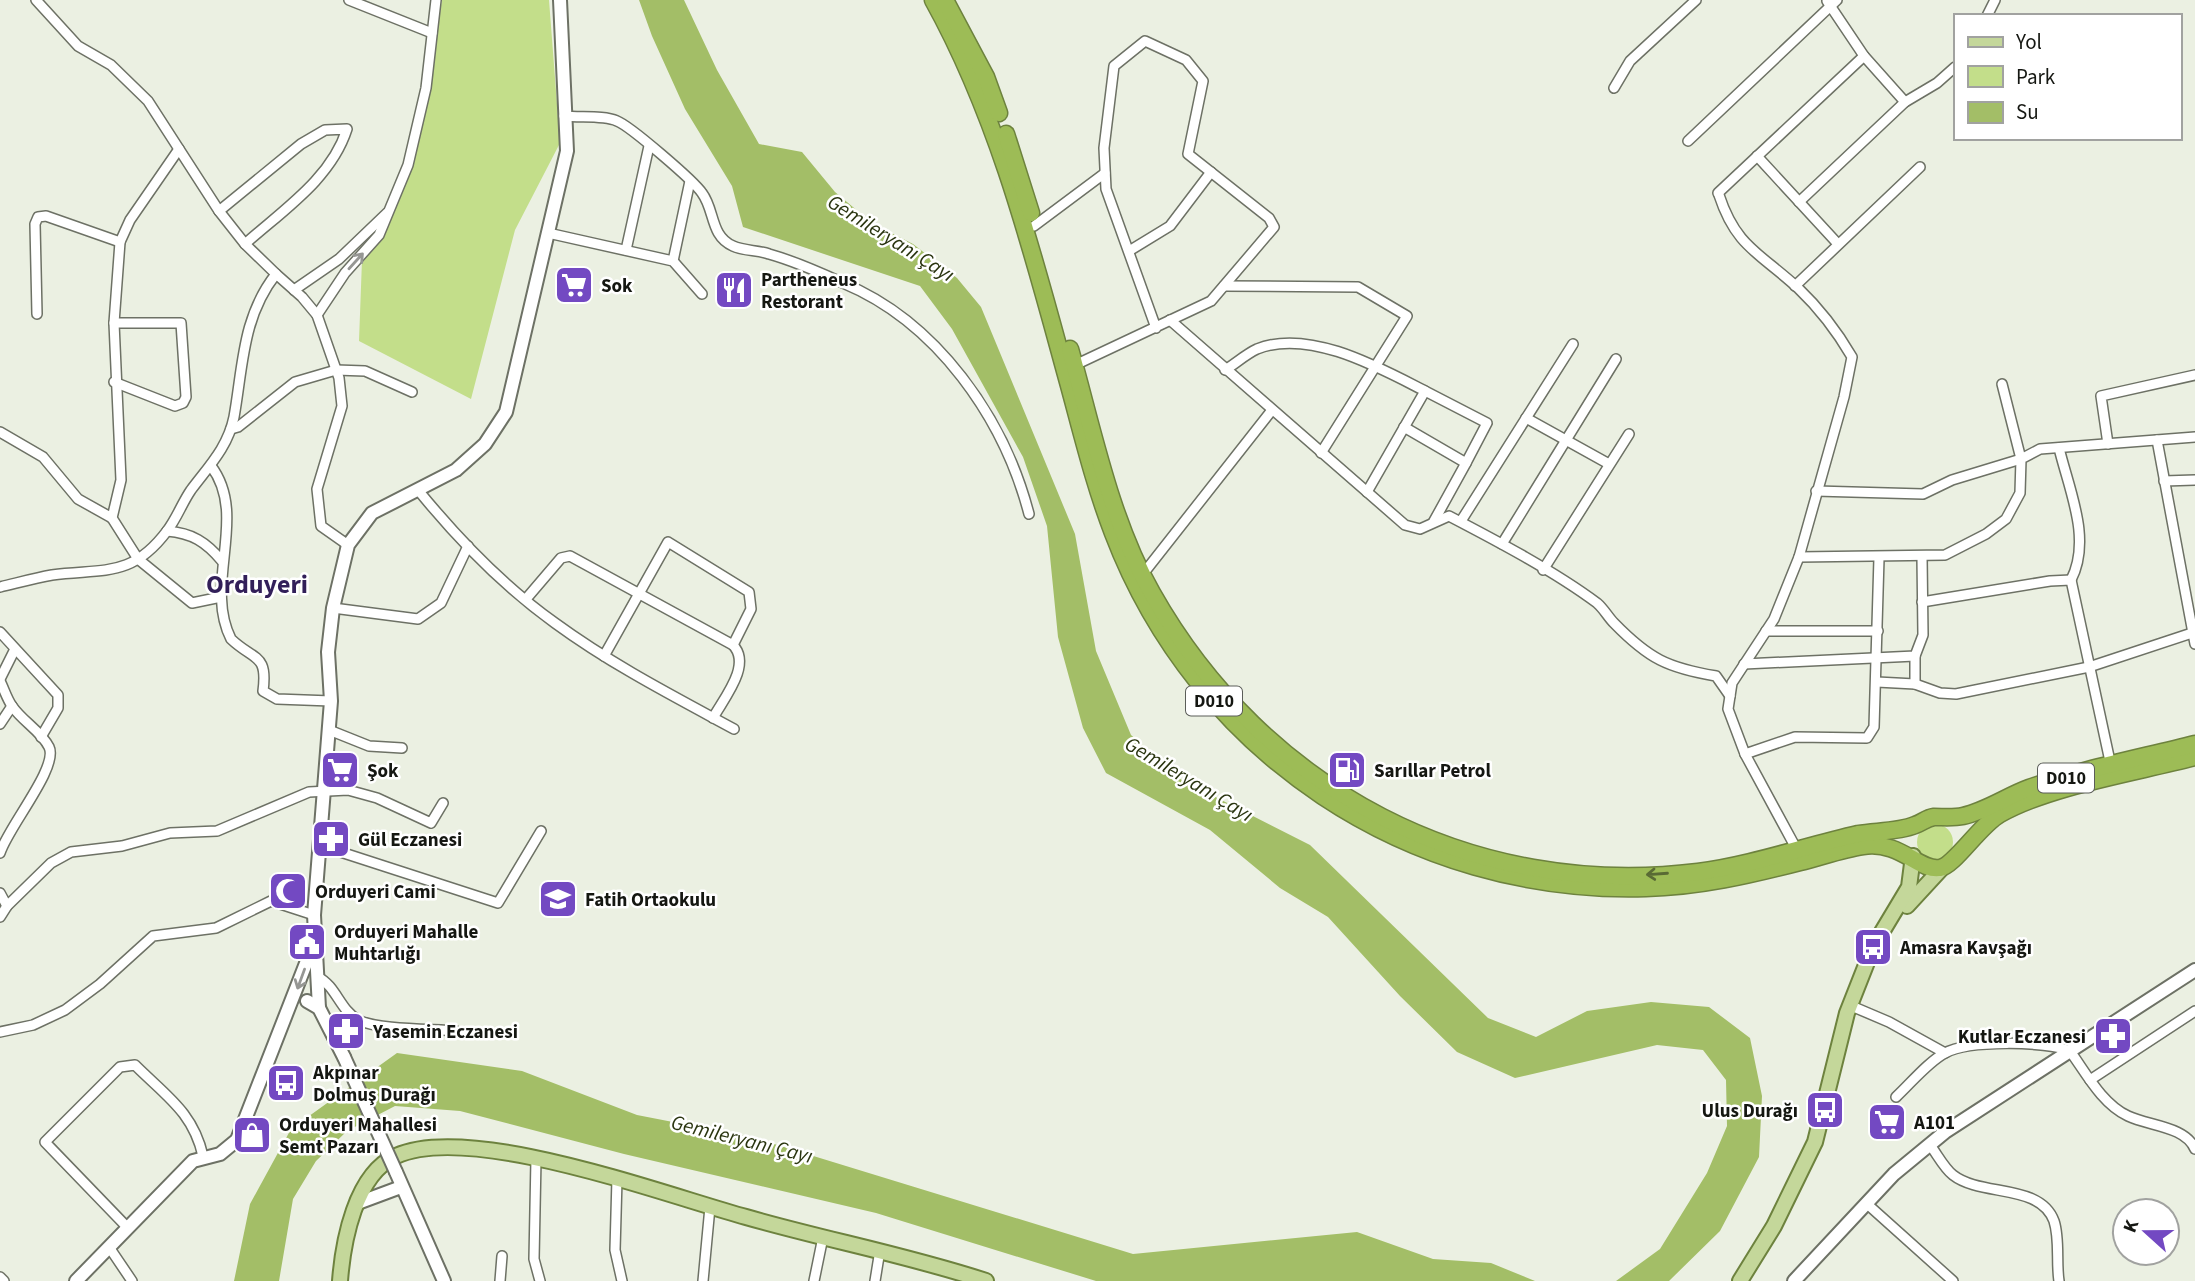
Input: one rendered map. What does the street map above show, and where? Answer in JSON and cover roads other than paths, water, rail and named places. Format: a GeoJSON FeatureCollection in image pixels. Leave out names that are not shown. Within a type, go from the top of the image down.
{"type":"FeatureCollection","features":[{"type":"Feature","properties":{"kind":"highway","name":"D010"},"geometry":{"type":"LineString","coordinates":[[933,0],[959,48],[997,141],[1093,475],[1131,576],[1175,652],[1252,743],[1326,800],[1410,846],[1460,864],[1518,877],[1580,887],[1647,888],[1703,884],[1868,845],[1899,849],[1913,856]]}},
{"type":"Feature","properties":{"kind":"highway","name":"D010"},"geometry":{"type":"LineString","coordinates":[[945,0],[986,77],[1034,226],[1111,490],[1143,574],[1179,635],[1249,722],[1334,790],[1404,828],[1474,855],[1576,875],[1699,872],[1860,834],[1917,825]]}},
{"type":"Feature","properties":{"kind":"highway","name":"D010"},"geometry":{"type":"LineString","coordinates":[[1940,818],[1964,816],[2030,787],[2195,744]]}},
{"type":"Feature","properties":{"kind":"highway","name":"D010"},"geometry":{"type":"LineString","coordinates":[[1960,851],[1978,830],[1998,815],[2029,800],[2195,757]]}},
{"type":"Feature","properties":{"kind":"highway"},"geometry":{"type":"LineString","coordinates":[[1940,818],[1955,827],[1959,834],[1960,851],[1950,864],[1942,868],[1926,867],[1913,856],[1910,841],[1917,825],[1923,820],[1940,818]]}},
{"type":"Feature","properties":{"kind":"main road"},"geometry":{"type":"LineString","coordinates":[[1740,1281],[1774,1226],[1815,1142],[1849,1005],[1873,947],[1905,898],[1913,873],[1913,856]]}},
{"type":"Feature","properties":{"kind":"main road"},"geometry":{"type":"LineString","coordinates":[[1857,984],[1912,898],[1942,868]]}},
{"type":"Feature","properties":{"kind":"main road"},"geometry":{"type":"LineString","coordinates":[[341,1281],[342,1247],[358,1203],[370,1178],[380,1166],[394,1156],[420,1148],[469,1147],[536,1159],[618,1179],[710,1207],[880,1250],[986,1281]]}},
{"type":"Feature","properties":{"kind":"street"},"geometry":{"type":"LineString","coordinates":[[36,0],[78,46],[111,65],[136,87],[219,211],[245,244],[317,315],[336,370],[342,406],[317,489],[321,526],[348,545]]}},
{"type":"Feature","properties":{"kind":"street"},"geometry":{"type":"LineString","coordinates":[[349,0],[432,33]]}},
{"type":"Feature","properties":{"kind":"street"},"geometry":{"type":"LineString","coordinates":[[317,315],[345,273],[379,235],[393,206],[416,137],[436,0]]}},
{"type":"Feature","properties":{"kind":"street"},"geometry":{"type":"LineString","coordinates":[[444,1281],[344,1057],[319,1008],[314,915],[322,846],[331,701],[328,652],[333,608],[348,545],[372,513],[456,470],[485,444],[506,412],[566,152],[560,0]]}},
{"type":"Feature","properties":{"kind":"street"},"geometry":{"type":"LineString","coordinates":[[1614,88],[1630,61],[1696,0]]}},
{"type":"Feature","properties":{"kind":"street"},"geometry":{"type":"LineString","coordinates":[[1688,141],[1831,2],[1864,56],[1905,102]]}},
{"type":"Feature","properties":{"kind":"street"},"geometry":{"type":"LineString","coordinates":[[1075,365],[1156,328],[1211,301],[1274,227],[1269,218],[1188,154],[1203,81],[1186,60],[1145,41],[1114,66],[1104,148],[1106,189],[1156,328]]}},
{"type":"Feature","properties":{"kind":"street"},"geometry":{"type":"LineString","coordinates":[[1797,850],[1745,754],[1728,709],[1732,683],[1774,619],[1799,557],[1844,397],[1852,357],[1841,338],[1795,286],[1742,241],[1729,223],[1719,194],[1864,56]]}},
{"type":"Feature","properties":{"kind":"street"},"geometry":{"type":"LineString","coordinates":[[1799,202],[1905,102],[1937,83],[1954,68]]}},
{"type":"Feature","properties":{"kind":"street"},"geometry":{"type":"LineString","coordinates":[[564,116],[617,121],[703,193],[719,236],[733,246],[768,253],[845,283],[881,300],[918,330],[952,364],[1000,435],[1019,477],[1029,514]]}},
{"type":"Feature","properties":{"kind":"street"},"geometry":{"type":"LineString","coordinates":[[219,211],[300,144],[325,130],[347,130],[340,152],[311,187],[245,244]]}},
{"type":"Feature","properties":{"kind":"street"},"geometry":{"type":"LineString","coordinates":[[626,250],[649,146]]}},
{"type":"Feature","properties":{"kind":"street"},"geometry":{"type":"LineString","coordinates":[[112,519],[121,480],[114,383],[114,323],[120,242],[130,220],[179,149]]}},
{"type":"Feature","properties":{"kind":"street"},"geometry":{"type":"LineString","coordinates":[[1757,156],[1838,244]]}},
{"type":"Feature","properties":{"kind":"street"},"geometry":{"type":"LineString","coordinates":[[1795,286],[1920,167]]}},
{"type":"Feature","properties":{"kind":"street"},"geometry":{"type":"LineString","coordinates":[[1129,251],[1170,226],[1211,172]]}},
{"type":"Feature","properties":{"kind":"street"},"geometry":{"type":"LineString","coordinates":[[1034,226],[1105,173]]}},
{"type":"Feature","properties":{"kind":"street"},"geometry":{"type":"LineString","coordinates":[[673,261],[690,181]]}},
{"type":"Feature","properties":{"kind":"street"},"geometry":{"type":"LineString","coordinates":[[294,290],[339,259],[393,206]]}},
{"type":"Feature","properties":{"kind":"street"},"geometry":{"type":"LineString","coordinates":[[37,314],[35,224],[38,217],[46,216],[120,242]]}},
{"type":"Feature","properties":{"kind":"street"},"geometry":{"type":"LineString","coordinates":[[548,233],[673,261],[702,294]]}},
{"type":"Feature","properties":{"kind":"street"},"geometry":{"type":"LineString","coordinates":[[0,587],[54,575],[106,572],[138,559],[167,531],[188,494],[211,466],[231,429],[243,350],[262,297],[276,274]]}},
{"type":"Feature","properties":{"kind":"street"},"geometry":{"type":"LineString","coordinates":[[1224,286],[1358,287],[1407,316],[1321,453]]}},
{"type":"Feature","properties":{"kind":"street"},"geometry":{"type":"LineString","coordinates":[[1170,320],[1405,525],[1420,530],[1434,521],[1450,516],[1461,521],[1599,605],[1614,623],[1657,661],[1681,670],[1716,676],[1730,696]]}},
{"type":"Feature","properties":{"kind":"street"},"geometry":{"type":"LineString","coordinates":[[114,323],[181,323],[186,397],[183,403],[175,405],[114,383]]}},
{"type":"Feature","properties":{"kind":"street"},"geometry":{"type":"LineString","coordinates":[[1225,370],[1257,349],[1292,344],[1356,355],[1487,423],[1434,521]]}},
{"type":"Feature","properties":{"kind":"street"},"geometry":{"type":"LineString","coordinates":[[1461,521],[1573,344]]}},
{"type":"Feature","properties":{"kind":"street"},"geometry":{"type":"LineString","coordinates":[[1502,544],[1616,359]]}},
{"type":"Feature","properties":{"kind":"street"},"geometry":{"type":"LineString","coordinates":[[231,429],[238,427],[295,382],[336,370],[365,371],[412,392]]}},
{"type":"Feature","properties":{"kind":"street"},"geometry":{"type":"LineString","coordinates":[[2108,444],[2101,396],[2195,375]]}},
{"type":"Feature","properties":{"kind":"street"},"geometry":{"type":"LineString","coordinates":[[1799,557],[1945,555],[1986,534],[2006,519],[2020,493],[2021,459],[2002,384]]}},
{"type":"Feature","properties":{"kind":"street"},"geometry":{"type":"LineString","coordinates":[[1367,492],[1425,391]]}},
{"type":"Feature","properties":{"kind":"street"},"geometry":{"type":"LineString","coordinates":[[1143,574],[1272,410]]}},
{"type":"Feature","properties":{"kind":"street"},"geometry":{"type":"LineString","coordinates":[[1526,418],[1609,464]]}},
{"type":"Feature","properties":{"kind":"street"},"geometry":{"type":"LineString","coordinates":[[1404,427],[1466,463]]}},
{"type":"Feature","properties":{"kind":"street"},"geometry":{"type":"LineString","coordinates":[[0,432],[43,457],[78,499],[112,519],[138,559],[192,603],[221,597]]}},
{"type":"Feature","properties":{"kind":"street"},"geometry":{"type":"LineString","coordinates":[[1543,570],[1629,433]]}},
{"type":"Feature","properties":{"kind":"street"},"geometry":{"type":"LineString","coordinates":[[1816,491],[1923,494],[1952,480],[2021,459],[2040,449],[2195,437]]}},
{"type":"Feature","properties":{"kind":"street"},"geometry":{"type":"LineString","coordinates":[[2157,440],[2195,644]]}},
{"type":"Feature","properties":{"kind":"street"},"geometry":{"type":"LineString","coordinates":[[2059,447],[2081,540],[2078,566],[2071,580],[2111,766]]}},
{"type":"Feature","properties":{"kind":"street"},"geometry":{"type":"LineString","coordinates":[[211,466],[222,483],[227,500],[221,597],[231,639],[257,657],[264,667],[263,691],[277,699],[331,701]]}},
{"type":"Feature","properties":{"kind":"street"},"geometry":{"type":"LineString","coordinates":[[2164,481],[2195,480]]}},
{"type":"Feature","properties":{"kind":"street"},"geometry":{"type":"LineString","coordinates":[[418,490],[468,546],[526,599],[604,656],[734,729]]}},
{"type":"Feature","properties":{"kind":"street"},"geometry":{"type":"LineString","coordinates":[[167,531],[185,533],[197,538],[222,561]]}},
{"type":"Feature","properties":{"kind":"street"},"geometry":{"type":"LineString","coordinates":[[604,656],[668,541],[749,592],[751,609],[733,645]]}},
{"type":"Feature","properties":{"kind":"street"},"geometry":{"type":"LineString","coordinates":[[333,608],[418,619],[441,603],[468,546]]}},
{"type":"Feature","properties":{"kind":"street"},"geometry":{"type":"LineString","coordinates":[[526,599],[561,558],[568,556],[733,645],[741,657],[741,666],[713,718]]}},
{"type":"Feature","properties":{"kind":"street"},"geometry":{"type":"LineString","coordinates":[[1915,684],[1915,656],[1923,635],[1922,557]]}},
{"type":"Feature","properties":{"kind":"street"},"geometry":{"type":"LineString","coordinates":[[1745,754],[1795,737],[1867,738],[1874,727],[1877,682],[1879,558]]}},
{"type":"Feature","properties":{"kind":"street"},"geometry":{"type":"LineString","coordinates":[[1923,602],[2071,580]]}},
{"type":"Feature","properties":{"kind":"street"},"geometry":{"type":"LineString","coordinates":[[1766,631],[1878,631]]}},
{"type":"Feature","properties":{"kind":"street"},"geometry":{"type":"LineString","coordinates":[[0,632],[59,699],[58,708],[41,737]]}},
{"type":"Feature","properties":{"kind":"street"},"geometry":{"type":"LineString","coordinates":[[1877,682],[1915,684],[1940,693],[1956,694],[2089,667],[2194,632]]}},
{"type":"Feature","properties":{"kind":"street"},"geometry":{"type":"LineString","coordinates":[[0,853],[9,830],[48,771],[50,750],[12,706],[0,680],[15,649]]}},
{"type":"Feature","properties":{"kind":"street"},"geometry":{"type":"LineString","coordinates":[[1744,664],[1915,656]]}},
{"type":"Feature","properties":{"kind":"street"},"geometry":{"type":"LineString","coordinates":[[0,724],[12,706]]}},
{"type":"Feature","properties":{"kind":"street"},"geometry":{"type":"LineString","coordinates":[[329,730],[369,746],[402,748]]}},
{"type":"Feature","properties":{"kind":"street"},"geometry":{"type":"LineString","coordinates":[[0,917],[7,906],[51,863],[71,852],[122,846],[170,833],[217,831],[299,795],[325,789],[348,790],[377,798],[430,823],[443,803]]}},
{"type":"Feature","properties":{"kind":"street"},"geometry":{"type":"LineString","coordinates":[[322,846],[498,904],[541,831]]}},
{"type":"Feature","properties":{"kind":"street"},"geometry":{"type":"LineString","coordinates":[[0,893],[7,906]]}},
{"type":"Feature","properties":{"kind":"street"},"geometry":{"type":"LineString","coordinates":[[0,1032],[33,1026],[65,1010],[100,984],[153,936],[216,928],[271,901],[314,915]]}},
{"type":"Feature","properties":{"kind":"street"},"geometry":{"type":"LineString","coordinates":[[76,1281],[183,1170],[203,1156],[220,1154],[237,1140],[288,1017],[315,941]]}},
{"type":"Feature","properties":{"kind":"street"},"geometry":{"type":"LineString","coordinates":[[1799,1279],[1894,1174],[1930,1145],[2195,970]]}},
{"type":"Feature","properties":{"kind":"street"},"geometry":{"type":"LineString","coordinates":[[288,1017],[294,1007],[307,1001],[318,982]]}},
{"type":"Feature","properties":{"kind":"street"},"geometry":{"type":"LineString","coordinates":[[318,982],[329,982],[340,1000],[358,1020],[391,1027],[456,1031]]}},
{"type":"Feature","properties":{"kind":"street"},"geometry":{"type":"LineString","coordinates":[[307,1001],[319,1008]]}},
{"type":"Feature","properties":{"kind":"street"},"geometry":{"type":"LineString","coordinates":[[1849,1005],[1889,1022],[1945,1053]]}},
{"type":"Feature","properties":{"kind":"street"},"geometry":{"type":"LineString","coordinates":[[2091,1080],[2195,1011]]}},
{"type":"Feature","properties":{"kind":"street"},"geometry":{"type":"LineString","coordinates":[[1896,1097],[1945,1053],[1991,1045],[2035,1044],[2070,1051],[2100,1094],[2125,1115],[2186,1136],[2195,1147]]}},
{"type":"Feature","properties":{"kind":"street"},"geometry":{"type":"LineString","coordinates":[[128,1228],[45,1142],[120,1068],[135,1065],[184,1113],[198,1133],[203,1156]]}},
{"type":"Feature","properties":{"kind":"street"},"geometry":{"type":"LineString","coordinates":[[1930,1145],[1953,1175],[1962,1180],[2018,1194],[2046,1207],[2055,1223],[2059,1281]]}},
{"type":"Feature","properties":{"kind":"street"},"geometry":{"type":"LineString","coordinates":[[536,1159],[534,1259],[540,1281]]}},
{"type":"Feature","properties":{"kind":"street"},"geometry":{"type":"LineString","coordinates":[[618,1179],[615,1250],[622,1281]]}},
{"type":"Feature","properties":{"kind":"street"},"geometry":{"type":"LineString","coordinates":[[358,1203],[401,1187]]}},
{"type":"Feature","properties":{"kind":"street"},"geometry":{"type":"LineString","coordinates":[[1866,1203],[1953,1281]]}},
{"type":"Feature","properties":{"kind":"street"},"geometry":{"type":"LineString","coordinates":[[703,1281],[710,1207]]}},
{"type":"Feature","properties":{"kind":"street"},"geometry":{"type":"LineString","coordinates":[[814,1281],[823,1237]]}},
{"type":"Feature","properties":{"kind":"street"},"geometry":{"type":"LineString","coordinates":[[109,1247],[132,1281]]}},
{"type":"Feature","properties":{"kind":"street"},"geometry":{"type":"LineString","coordinates":[[875,1281],[880,1250]]}},
{"type":"Feature","properties":{"kind":"street"},"geometry":{"type":"LineString","coordinates":[[500,1281],[502,1256]]}},
{"type":"Feature","properties":{"kind":"street"},"geometry":{"type":"LineString","coordinates":[[0,1277],[4,1281]]}},
{"type":"Feature","properties":{"kind":"water","name":"Gemileryanı Çayı"},"geometry":{"type":"Polygon","coordinates":[[[639,0],[684,0],[717,70],[759,144],[802,152],[835,192],[872,223],[913,244],[957,278],[981,307],[1075,534],[1096,651],[1131,735],[1180,779],[1310,845],[1488,1018],[1536,1037],[1587,1011],[1651,1002],[1709,1007],[1750,1038],[1762,1096],[1759,1157],[1720,1231],[1669,1281],[1616,1281],[1660,1249],[1707,1173],[1727,1126],[1726,1080],[1703,1050],[1657,1045],[1515,1078],[1457,1052],[1400,996],[1328,917],[1280,888],[1210,830],[1106,773],[1083,728],[1058,637],[1047,526],[1023,457],[952,329],[920,286],[743,227],[732,186],[685,109],[639,0]]]}},
{"type":"Feature","properties":{"kind":"water","name":"Gemileryanı Çayı"},"geometry":{"type":"Polygon","coordinates":[[[397,1053],[522,1071],[637,1115],[755,1138],[1133,1254],[1357,1232],[1433,1259],[1491,1263],[1535,1281],[1096,1281],[876,1213],[624,1154],[460,1111],[395,1106],[347,1131],[316,1161],[293,1199],[279,1281],[234,1281],[250,1204],[291,1129],[397,1053]]]}},
{"type":"Feature","properties":{"kind":"place","name":"Sok"},"geometry":{"type":"Point","coordinates":[574,285]}},
{"type":"Feature","properties":{"kind":"place","name":"Partheneus Restorant"},"geometry":{"type":"Point","coordinates":[734,290]}},
{"type":"Feature","properties":{"kind":"place","name":"Şok"},"geometry":{"type":"Point","coordinates":[340,770]}},
{"type":"Feature","properties":{"kind":"place","name":"Sarıllar Petrol"},"geometry":{"type":"Point","coordinates":[1347,770]}},
{"type":"Feature","properties":{"kind":"place","name":"Gül Eczanesi"},"geometry":{"type":"Point","coordinates":[331,839]}},
{"type":"Feature","properties":{"kind":"place","name":"Orduyeri Cami"},"geometry":{"type":"Point","coordinates":[288,891]}},
{"type":"Feature","properties":{"kind":"place","name":"Fatih Ortaokulu"},"geometry":{"type":"Point","coordinates":[558,899]}},
{"type":"Feature","properties":{"kind":"place","name":"Orduyeri Mahalle Muhtarlığı"},"geometry":{"type":"Point","coordinates":[307,942]}},
{"type":"Feature","properties":{"kind":"place","name":"Amasra Kavşağı"},"geometry":{"type":"Point","coordinates":[1873,947]}},
{"type":"Feature","properties":{"kind":"place","name":"Yasemin Eczanesi"},"geometry":{"type":"Point","coordinates":[346,1031]}},
{"type":"Feature","properties":{"kind":"place","name":"Kutlar Eczanesi"},"geometry":{"type":"Point","coordinates":[2113,1036]}},
{"type":"Feature","properties":{"kind":"place","name":"Akpınar Dolmuş Durağı"},"geometry":{"type":"Point","coordinates":[286,1083]}},
{"type":"Feature","properties":{"kind":"place","name":"Ulus Durağı"},"geometry":{"type":"Point","coordinates":[1825,1110]}},
{"type":"Feature","properties":{"kind":"place","name":"A101"},"geometry":{"type":"Point","coordinates":[1887,1122]}},
{"type":"Feature","properties":{"kind":"place","name":"Orduyeri Mahallesi Semt Pazarı"},"geometry":{"type":"Point","coordinates":[252,1135]}},
{"type":"Feature","properties":{"kind":"district","name":"Orduyeri"},"geometry":{"type":"Point","coordinates":[257,584]}}]}
